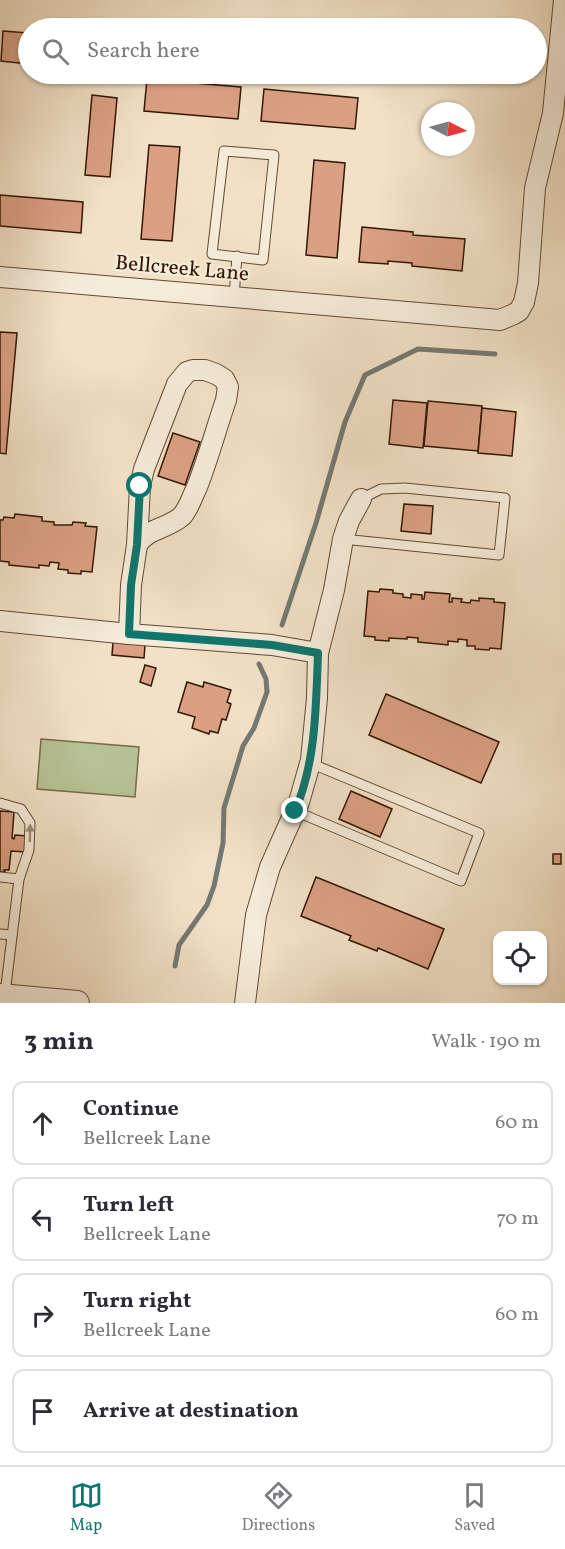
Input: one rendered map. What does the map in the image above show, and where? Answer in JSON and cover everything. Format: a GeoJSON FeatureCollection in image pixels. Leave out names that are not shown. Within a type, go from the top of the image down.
{"type":"FeatureCollection","features":[{"type":"Feature","properties":{"kind":"street","name":"Bellcreek Lane"},"geometry":{"type":"LineString","coordinates":[[0,277],[500,320],[514,314],[519,311],[524,302],[528,283],[535,188],[553,113],[564,0]]}},
{"type":"Feature","properties":{"kind":"street"},"geometry":{"type":"LineString","coordinates":[[129,634],[131,585],[137,545],[140,486],[144,469],[177,384],[187,372],[192,370],[205,370],[216,374],[224,379],[228,387],[226,400],[189,507],[175,522],[149,533],[137,545]]}},
{"type":"Feature","properties":{"kind":"street"},"geometry":{"type":"LineString","coordinates":[[245,1003],[256,915],[270,867],[295,811],[310,764],[317,698],[318,653],[334,590],[343,539],[349,521],[361,499]]}},
{"type":"Feature","properties":{"kind":"street"},"geometry":{"type":"LineString","coordinates":[[0,621],[272,645],[318,653]]}},
{"type":"Feature","properties":{"kind":"street"},"geometry":{"type":"LineString","coordinates":[[2,997],[77,1003]]}},
{"type":"Feature","properties":{"kind":"lane"},"geometry":{"type":"LineString","coordinates":[[224,151],[274,155],[263,260],[237,256],[212,254],[224,151]]}},
{"type":"Feature","properties":{"kind":"lane"},"geometry":{"type":"LineString","coordinates":[[234,297],[237,256]]}},
{"type":"Feature","properties":{"kind":"lane"},"geometry":{"type":"LineString","coordinates":[[343,539],[499,555],[505,498],[405,488],[381,489],[361,499]]}},
{"type":"Feature","properties":{"kind":"lane"},"geometry":{"type":"LineString","coordinates":[[295,811],[461,881],[479,832],[310,764]]}},
{"type":"Feature","properties":{"kind":"lane"},"geometry":{"type":"LineString","coordinates":[[0,803],[21,809],[30,823],[29,850],[20,879],[2,997]]}},
{"type":"Feature","properties":{"kind":"lane"},"geometry":{"type":"LineString","coordinates":[[0,877],[20,879]]}},
{"type":"Feature","properties":{"kind":"lane"},"geometry":{"type":"LineString","coordinates":[[0,934],[12,935]]}},
{"type":"Feature","properties":{"kind":"green space"},"geometry":{"type":"Polygon","coordinates":[[[41,739],[139,747],[135,797],[37,789],[41,739]]]}},
{"type":"Feature","properties":{"kind":"building"},"geometry":{"type":"Polygon","coordinates":[[[3,31],[18,32],[18,63],[1,61],[3,31]]]}},
{"type":"Feature","properties":{"kind":"building"},"geometry":{"type":"Polygon","coordinates":[[[147,84],[206,84],[241,87],[238,119],[144,111],[147,84]]]}},
{"type":"Feature","properties":{"kind":"building"},"geometry":{"type":"Polygon","coordinates":[[[264,89],[358,98],[355,129],[261,121],[264,89]]]}},
{"type":"Feature","properties":{"kind":"building"},"geometry":{"type":"Polygon","coordinates":[[[92,95],[117,98],[110,177],[85,175],[92,95]]]}},
{"type":"Feature","properties":{"kind":"building"},"geometry":{"type":"Polygon","coordinates":[[[149,145],[180,147],[172,241],[141,239],[149,145]]]}},
{"type":"Feature","properties":{"kind":"building"},"geometry":{"type":"Polygon","coordinates":[[[314,160],[345,163],[337,258],[306,255],[314,160]]]}},
{"type":"Feature","properties":{"kind":"building"},"geometry":{"type":"Polygon","coordinates":[[[0,195],[83,202],[81,233],[0,226],[0,195]]]}},
{"type":"Feature","properties":{"kind":"building"},"geometry":{"type":"Polygon","coordinates":[[[362,227],[413,232],[413,235],[465,239],[462,271],[412,266],[412,263],[359,262],[362,227]]]}},
{"type":"Feature","properties":{"kind":"building"},"geometry":{"type":"Polygon","coordinates":[[[0,332],[17,333],[6,454],[0,453],[0,332]]]}},
{"type":"Feature","properties":{"kind":"building"},"geometry":{"type":"Polygon","coordinates":[[[393,400],[427,403],[423,448],[389,444],[393,400]]]}},
{"type":"Feature","properties":{"kind":"building"},"geometry":{"type":"Polygon","coordinates":[[[428,401],[482,406],[478,451],[424,446],[428,401]]]}},
{"type":"Feature","properties":{"kind":"building"},"geometry":{"type":"Polygon","coordinates":[[[482,408],[516,412],[512,456],[478,453],[482,408]]]}},
{"type":"Feature","properties":{"kind":"building"},"geometry":{"type":"Polygon","coordinates":[[[173,433],[200,442],[185,485],[158,476],[173,433]]]}},
{"type":"Feature","properties":{"kind":"building"},"geometry":{"type":"Polygon","coordinates":[[[404,504],[433,506],[431,534],[401,531],[404,504]]]}},
{"type":"Feature","properties":{"kind":"building"},"geometry":{"type":"Polygon","coordinates":[[[15,514],[42,517],[42,521],[54,522],[54,525],[72,525],[73,522],[97,527],[92,572],[68,573],[68,570],[58,569],[59,563],[50,562],[49,566],[39,565],[39,568],[9,565],[9,562],[0,561],[0,520],[4,517],[14,518],[15,514]]]}},
{"type":"Feature","properties":{"kind":"building"},"geometry":{"type":"Polygon","coordinates":[[[380,589],[393,590],[393,593],[411,598],[411,594],[422,595],[424,599],[425,592],[450,594],[449,602],[452,602],[452,598],[470,603],[471,600],[479,601],[479,598],[494,599],[494,602],[505,603],[501,649],[475,649],[475,646],[467,646],[467,640],[458,639],[458,642],[448,641],[448,645],[418,642],[418,638],[389,638],[389,641],[364,636],[368,591],[379,592],[380,589]]]}},
{"type":"Feature","properties":{"kind":"building"},"geometry":{"type":"Polygon","coordinates":[[[113,642],[145,645],[144,658],[112,655],[113,642]]]}},
{"type":"Feature","properties":{"kind":"building"},"geometry":{"type":"Polygon","coordinates":[[[145,665],[156,668],[151,686],[140,682],[145,665]]]}},
{"type":"Feature","properties":{"kind":"building"},"geometry":{"type":"Polygon","coordinates":[[[187,682],[203,687],[204,682],[231,690],[227,702],[231,704],[226,720],[222,719],[218,733],[210,731],[209,734],[192,728],[195,717],[178,712],[187,682]]]}},
{"type":"Feature","properties":{"kind":"building"},"geometry":{"type":"Polygon","coordinates":[[[386,694],[499,742],[481,783],[369,735],[386,694]]]}},
{"type":"Feature","properties":{"kind":"building"},"geometry":{"type":"Polygon","coordinates":[[[351,791],[392,809],[380,837],[339,819],[351,791]]]}},
{"type":"Feature","properties":{"kind":"building"},"geometry":{"type":"Polygon","coordinates":[[[0,811],[14,812],[12,838],[14,839],[15,835],[28,836],[26,852],[11,851],[9,870],[4,870],[5,872],[0,872],[0,811]]]}},
{"type":"Feature","properties":{"kind":"building"},"geometry":{"type":"Polygon","coordinates":[[[553,854],[561,854],[561,864],[553,864],[553,854]]]}},
{"type":"Feature","properties":{"kind":"building"},"geometry":{"type":"Polygon","coordinates":[[[316,877],[444,929],[428,969],[378,948],[377,951],[349,940],[351,936],[301,916],[316,877]]]}},
{"type":"Feature","properties":{"kind":"waterway"},"geometry":{"type":"LineString","coordinates":[[282,625],[316,523],[345,422],[365,375],[418,349],[495,354]]}},
{"type":"Feature","properties":{"kind":"waterway"},"geometry":{"type":"LineString","coordinates":[[175,966],[179,945],[207,905],[214,886],[223,843],[224,808],[243,746],[254,728],[267,692],[266,679],[259,664]]}},
{"type":"Feature","properties":{"kind":"route"},"geometry":{"type":"LineString","coordinates":[[140,486],[129,634],[272,645],[318,653],[317,698],[311,760],[295,811]]}}]}
